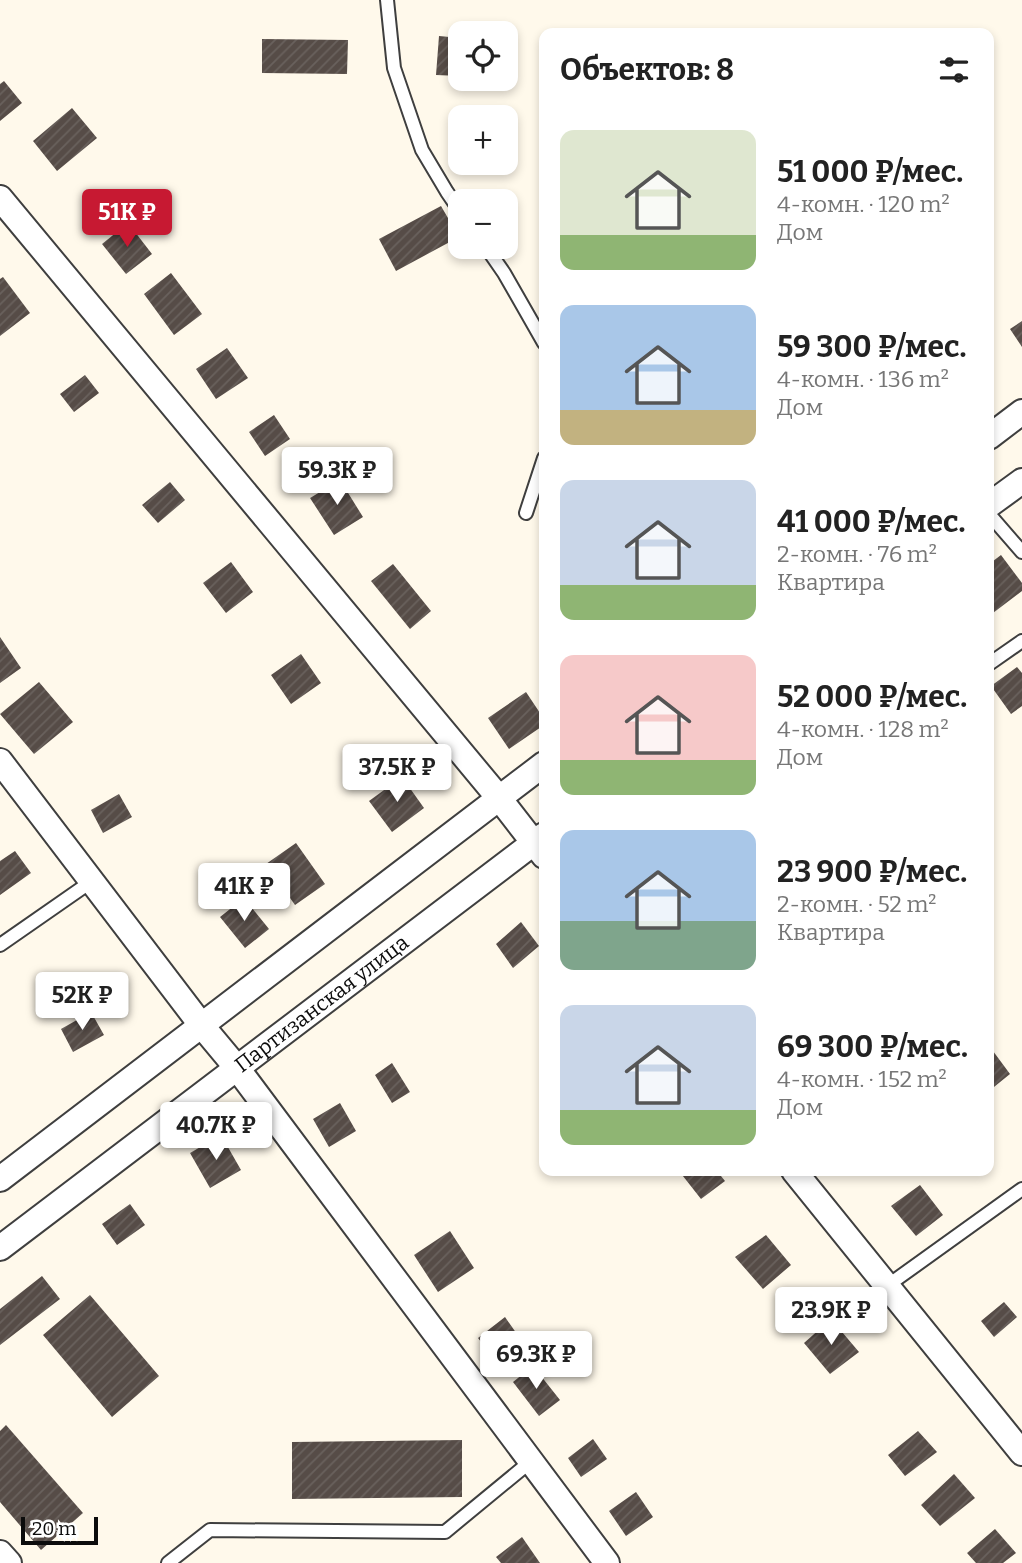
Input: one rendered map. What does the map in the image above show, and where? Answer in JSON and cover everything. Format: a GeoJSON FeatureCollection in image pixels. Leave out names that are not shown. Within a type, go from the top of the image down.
{"type":"FeatureCollection","features":[{"type":"Feature","properties":{"kind":"street"},"geometry":{"type":"LineString","coordinates":[[0,198],[499,798],[539,842]]}},
{"type":"Feature","properties":{"kind":"street"},"geometry":{"type":"LineString","coordinates":[[994,433],[1022,412]]}},
{"type":"Feature","properties":{"kind":"street"},"geometry":{"type":"LineString","coordinates":[[994,501],[1022,481]]}},
{"type":"Feature","properties":{"kind":"street"},"geometry":{"type":"LineString","coordinates":[[0,761],[237,1068],[607,1563]]}},
{"type":"Feature","properties":{"kind":"street"},"geometry":{"type":"LineString","coordinates":[[0,1179],[539,768]]}},
{"type":"Feature","properties":{"kind":"street","name":"Партизанская улица"},"geometry":{"type":"LineString","coordinates":[[0,1248],[237,1068],[539,845]]}},
{"type":"Feature","properties":{"kind":"street"},"geometry":{"type":"LineString","coordinates":[[798,1176],[1022,1453]]}},
{"type":"Feature","properties":{"kind":"street"},"geometry":{"type":"LineString","coordinates":[[0,1553],[9,1563]]}},
{"type":"Feature","properties":{"kind":"lane"},"geometry":{"type":"LineString","coordinates":[[387,0],[394,68],[422,150],[448,193]]}},
{"type":"Feature","properties":{"kind":"lane"},"geometry":{"type":"LineString","coordinates":[[494,259],[539,335]]}},
{"type":"Feature","properties":{"kind":"lane"},"geometry":{"type":"LineString","coordinates":[[526,513],[539,473]]}},
{"type":"Feature","properties":{"kind":"lane"},"geometry":{"type":"LineString","coordinates":[[994,520],[1022,552]]}},
{"type":"Feature","properties":{"kind":"lane"},"geometry":{"type":"LineString","coordinates":[[994,661],[1022,641]]}},
{"type":"Feature","properties":{"kind":"lane"},"geometry":{"type":"LineString","coordinates":[[0,945],[92,881]]}},
{"type":"Feature","properties":{"kind":"lane"},"geometry":{"type":"LineString","coordinates":[[887,1286],[1022,1189]]}},
{"type":"Feature","properties":{"kind":"lane"},"geometry":{"type":"LineString","coordinates":[[168,1563],[210,1530],[444,1532],[530,1462]]}},
{"type":"Feature","properties":{"kind":"building"},"geometry":{"type":"Polygon","coordinates":[[[439,36],[448,37],[448,76],[436,75],[439,36]]]}},
{"type":"Feature","properties":{"kind":"building"},"geometry":{"type":"Polygon","coordinates":[[[262,39],[348,40],[347,74],[262,73],[262,39]]]}},
{"type":"Feature","properties":{"kind":"building"},"geometry":{"type":"Polygon","coordinates":[[[4,81],[22,103],[0,121],[0,84],[4,81]]]}},
{"type":"Feature","properties":{"kind":"building"},"geometry":{"type":"Polygon","coordinates":[[[72,108],[97,138],[57,171],[33,141],[72,108]]]}},
{"type":"Feature","properties":{"kind":"building"},"geometry":{"type":"Polygon","coordinates":[[[441,206],[448,218],[448,243],[396,271],[379,239],[441,206]]]}},
{"type":"Feature","properties":{"kind":"building"},"geometry":{"type":"Polygon","coordinates":[[[128,223],[152,254],[126,274],[102,244],[128,223]]]}},
{"type":"Feature","properties":{"kind":"building"},"geometry":{"type":"Polygon","coordinates":[[[171,273],[202,314],[174,335],[144,294],[171,273]]]}},
{"type":"Feature","properties":{"kind":"building"},"geometry":{"type":"Polygon","coordinates":[[[3,277],[30,313],[0,336],[0,279],[3,277]]]}},
{"type":"Feature","properties":{"kind":"building"},"geometry":{"type":"Polygon","coordinates":[[[1022,321],[1022,347],[1010,329],[1022,321]]]}},
{"type":"Feature","properties":{"kind":"building"},"geometry":{"type":"Polygon","coordinates":[[[227,348],[248,378],[216,399],[196,369],[227,348]]]}},
{"type":"Feature","properties":{"kind":"building"},"geometry":{"type":"Polygon","coordinates":[[[85,375],[99,393],[74,412],[60,394],[85,375]]]}},
{"type":"Feature","properties":{"kind":"building"},"geometry":{"type":"Polygon","coordinates":[[[274,415],[290,439],[265,456],[249,432],[274,415]]]}},
{"type":"Feature","properties":{"kind":"building"},"geometry":{"type":"Polygon","coordinates":[[[340,480],[363,517],[334,535],[310,498],[340,480]]]}},
{"type":"Feature","properties":{"kind":"building"},"geometry":{"type":"Polygon","coordinates":[[[170,482],[185,500],[158,523],[142,505],[170,482]]]}},
{"type":"Feature","properties":{"kind":"building"},"geometry":{"type":"Polygon","coordinates":[[[1001,555],[1022,583],[1022,591],[994,612],[994,560],[1001,555]]]}},
{"type":"Feature","properties":{"kind":"building"},"geometry":{"type":"Polygon","coordinates":[[[231,562],[253,592],[226,613],[203,583],[231,562]]]}},
{"type":"Feature","properties":{"kind":"building"},"geometry":{"type":"Polygon","coordinates":[[[393,564],[431,611],[410,629],[371,581],[393,564]]]}},
{"type":"Feature","properties":{"kind":"building"},"geometry":{"type":"Polygon","coordinates":[[[0,637],[21,668],[0,683],[0,637]]]}},
{"type":"Feature","properties":{"kind":"building"},"geometry":{"type":"Polygon","coordinates":[[[301,654],[321,683],[291,704],[271,675],[301,654]]]}},
{"type":"Feature","properties":{"kind":"building"},"geometry":{"type":"Polygon","coordinates":[[[1017,667],[1022,673],[1022,706],[1011,714],[994,690],[994,684],[1017,667]]]}},
{"type":"Feature","properties":{"kind":"building"},"geometry":{"type":"Polygon","coordinates":[[[39,682],[73,722],[34,754],[0,714],[39,682]]]}},
{"type":"Feature","properties":{"kind":"building"},"geometry":{"type":"Polygon","coordinates":[[[526,692],[539,712],[539,728],[509,749],[488,718],[526,692]]]}},
{"type":"Feature","properties":{"kind":"building"},"geometry":{"type":"Polygon","coordinates":[[[402,777],[424,808],[392,832],[369,801],[402,777]]]}},
{"type":"Feature","properties":{"kind":"building"},"geometry":{"type":"Polygon","coordinates":[[[119,794],[132,817],[103,833],[91,810],[119,794]]]}},
{"type":"Feature","properties":{"kind":"building"},"geometry":{"type":"Polygon","coordinates":[[[296,843],[325,884],[295,905],[266,864],[296,843]]]}},
{"type":"Feature","properties":{"kind":"building"},"geometry":{"type":"Polygon","coordinates":[[[15,851],[31,873],[0,895],[0,861],[15,851]]]}},
{"type":"Feature","properties":{"kind":"building"},"geometry":{"type":"Polygon","coordinates":[[[244,898],[269,929],[245,948],[220,917],[244,898]]]}},
{"type":"Feature","properties":{"kind":"building"},"geometry":{"type":"Polygon","coordinates":[[[521,922],[539,946],[513,968],[496,944],[521,922]]]}},
{"type":"Feature","properties":{"kind":"building"},"geometry":{"type":"Polygon","coordinates":[[[91,1012],[104,1035],[73,1052],[61,1029],[91,1012]]]}},
{"type":"Feature","properties":{"kind":"building"},"geometry":{"type":"Polygon","coordinates":[[[994,1052],[1010,1074],[994,1087],[994,1052]]]}},
{"type":"Feature","properties":{"kind":"building"},"geometry":{"type":"Polygon","coordinates":[[[392,1063],[410,1092],[392,1103],[375,1075],[392,1063]]]}},
{"type":"Feature","properties":{"kind":"building"},"geometry":{"type":"Polygon","coordinates":[[[340,1103],[356,1131],[329,1147],[313,1119],[340,1103]]]}},
{"type":"Feature","properties":{"kind":"building"},"geometry":{"type":"Polygon","coordinates":[[[221,1135],[241,1170],[210,1188],[190,1153],[221,1135]]]}},
{"type":"Feature","properties":{"kind":"building"},"geometry":{"type":"Polygon","coordinates":[[[683,1176],[721,1176],[725,1181],[701,1199],[683,1176]]]}},
{"type":"Feature","properties":{"kind":"building"},"geometry":{"type":"Polygon","coordinates":[[[920,1185],[943,1215],[916,1236],[891,1206],[920,1185]]]}},
{"type":"Feature","properties":{"kind":"building"},"geometry":{"type":"Polygon","coordinates":[[[130,1204],[145,1225],[117,1245],[102,1224],[130,1204]]]}},
{"type":"Feature","properties":{"kind":"building"},"geometry":{"type":"Polygon","coordinates":[[[450,1231],[474,1268],[438,1292],[414,1255],[450,1231]]]}},
{"type":"Feature","properties":{"kind":"building"},"geometry":{"type":"Polygon","coordinates":[[[766,1235],[791,1265],[763,1289],[735,1257],[766,1235]]]}},
{"type":"Feature","properties":{"kind":"building"},"geometry":{"type":"Polygon","coordinates":[[[42,1276],[60,1299],[0,1345],[0,1309],[42,1276]]]}},
{"type":"Feature","properties":{"kind":"building"},"geometry":{"type":"Polygon","coordinates":[[[90,1295],[159,1376],[112,1417],[43,1335],[90,1295]]]}},
{"type":"Feature","properties":{"kind":"building"},"geometry":{"type":"Polygon","coordinates":[[[1004,1302],[1017,1317],[994,1337],[981,1321],[1004,1302]]]}},
{"type":"Feature","properties":{"kind":"building"},"geometry":{"type":"Polygon","coordinates":[[[505,1317],[519,1337],[493,1357],[478,1338],[505,1317]]]}},
{"type":"Feature","properties":{"kind":"building"},"geometry":{"type":"Polygon","coordinates":[[[831,1319],[859,1352],[830,1374],[804,1343],[831,1319]]]}},
{"type":"Feature","properties":{"kind":"building"},"geometry":{"type":"Polygon","coordinates":[[[533,1366],[560,1400],[539,1416],[513,1382],[533,1366]]]}},
{"type":"Feature","properties":{"kind":"building"},"geometry":{"type":"Polygon","coordinates":[[[6,1425],[83,1513],[41,1550],[0,1502],[0,1431],[6,1425]]]}},
{"type":"Feature","properties":{"kind":"building"},"geometry":{"type":"Polygon","coordinates":[[[918,1431],[937,1452],[905,1476],[888,1455],[918,1431]]]}},
{"type":"Feature","properties":{"kind":"building"},"geometry":{"type":"Polygon","coordinates":[[[593,1439],[607,1459],[581,1477],[568,1458],[593,1439]]]}},
{"type":"Feature","properties":{"kind":"building"},"geometry":{"type":"Polygon","coordinates":[[[462,1440],[462,1497],[292,1499],[292,1442],[462,1440]]]}},
{"type":"Feature","properties":{"kind":"building"},"geometry":{"type":"Polygon","coordinates":[[[954,1474],[975,1498],[940,1526],[921,1505],[954,1474]]]}},
{"type":"Feature","properties":{"kind":"building"},"geometry":{"type":"Polygon","coordinates":[[[636,1492],[653,1517],[626,1536],[609,1511],[636,1492]]]}},
{"type":"Feature","properties":{"kind":"building"},"geometry":{"type":"Polygon","coordinates":[[[995,1529],[1016,1553],[1003,1563],[976,1563],[967,1553],[995,1529]]]}},
{"type":"Feature","properties":{"kind":"building"},"geometry":{"type":"Polygon","coordinates":[[[522,1537],[540,1563],[501,1563],[496,1557],[522,1537]]]}}]}
